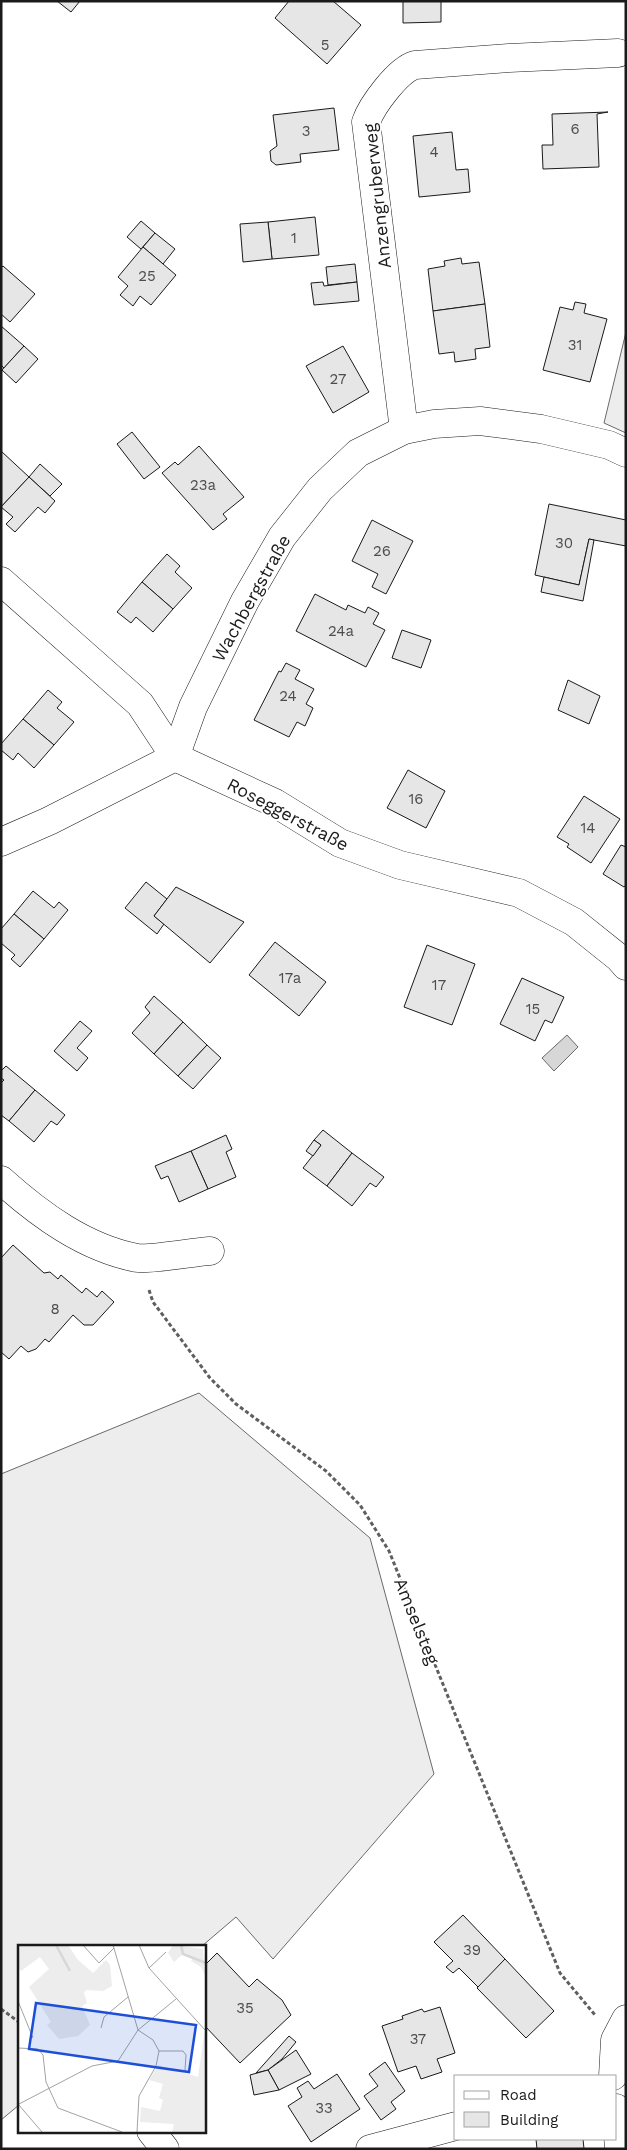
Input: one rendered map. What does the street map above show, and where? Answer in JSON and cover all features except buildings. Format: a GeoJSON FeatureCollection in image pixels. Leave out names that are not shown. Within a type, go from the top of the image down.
{"type":"FeatureCollection","features":[{"type":"Feature","properties":{"kind":"street","name":"Anzengruberweg"},"geometry":{"type":"LineString","coordinates":[[404,430],[366,122],[370,111],[405,68],[415,65],[618,53]]}},
{"type":"Feature","properties":{"kind":"street","name":"Wachbergstraße"},"geometry":{"type":"LineString","coordinates":[[175,757],[193,707],[245,601],[282,537],[320,489],[358,453],[404,430],[434,424],[480,421],[541,429],[609,445],[626,453]]}},
{"type":"Feature","properties":{"kind":"street"},"geometry":{"type":"LineString","coordinates":[[1,581],[140,704],[175,757],[49,821],[1,842]]}},
{"type":"Feature","properties":{"kind":"street","name":"Roseggerstraße"},"geometry":{"type":"LineString","coordinates":[[175,757],[275,803],[340,843],[400,865],[519,893],[574,922],[619,958],[626,966]]}},
{"type":"Feature","properties":{"kind":"street"},"geometry":{"type":"LineString","coordinates":[[1,1180],[26,1202],[66,1230],[98,1245],[139,1258],[210,1250]]}},
{"type":"Feature","properties":{"kind":"street"},"geometry":{"type":"LineString","coordinates":[[613,2075],[620,2030]]}},
{"type":"Feature","properties":{"kind":"street"},"geometry":{"type":"LineString","coordinates":[[617,2122],[619,2149]]}},
{"type":"Feature","properties":{"kind":"street"},"geometry":{"type":"LineString","coordinates":[[370,2149],[454,2127]]}},
{"type":"Feature","properties":{"kind":"street"},"geometry":{"type":"LineString","coordinates":[[152,2132],[165,2149]]}},
{"type":"Feature","properties":{"kind":"path","name":"Amselsteg"},"geometry":{"type":"LineString","coordinates":[[139,1258],[154,1302],[210,1378],[236,1404],[326,1471],[360,1505],[388,1551],[560,1972],[620,2030]]}},
{"type":"Feature","properties":{"kind":"path"},"geometry":{"type":"LineString","coordinates":[[1,2009],[18,2021]]}},
{"type":"Feature","properties":{"kind":"shaded area"},"geometry":{"type":"Polygon","coordinates":[[[626,332],[626,433],[604,423],[626,332]]]}},
{"type":"Feature","properties":{"kind":"shaded area"},"geometry":{"type":"Polygon","coordinates":[[[567,1035],[578,1047],[554,1071],[542,1058],[567,1035]]]}},
{"type":"Feature","properties":{"kind":"shaded area"},"geometry":{"type":"Polygon","coordinates":[[[199,1393],[370,1538],[434,1774],[273,1959],[236,1917],[203,1945],[18,1945],[18,2106],[1,2120],[1,1474],[199,1393]]]}}]}
